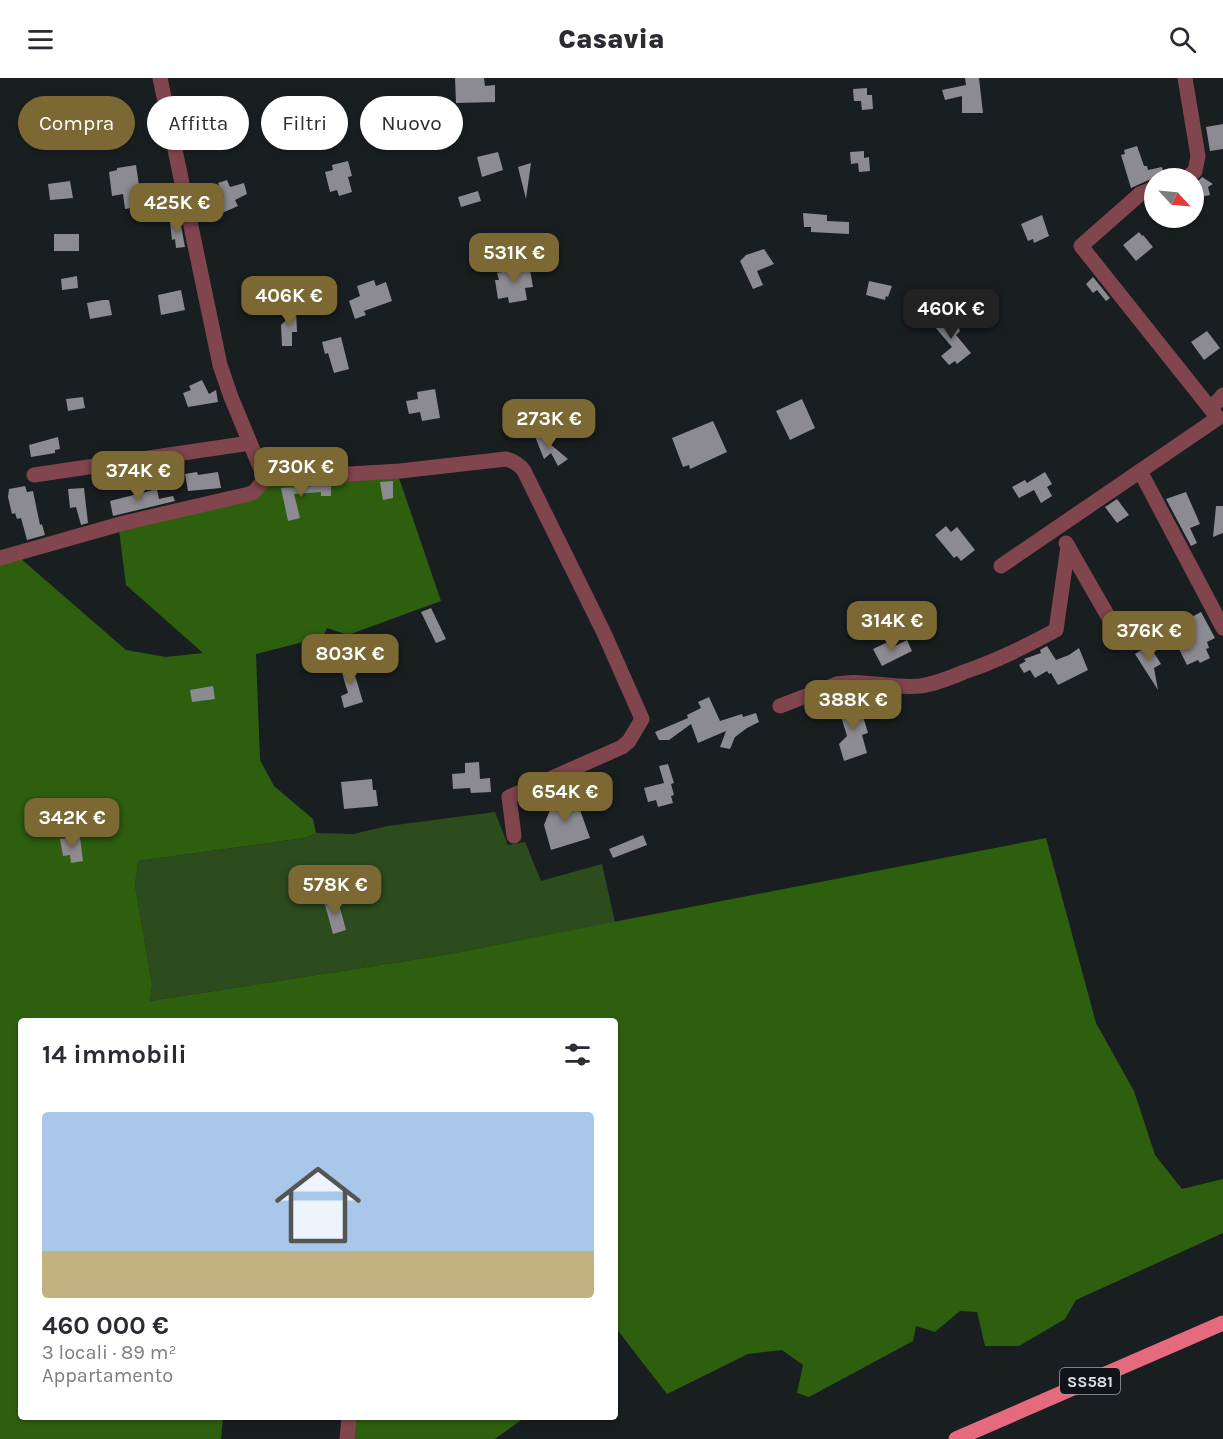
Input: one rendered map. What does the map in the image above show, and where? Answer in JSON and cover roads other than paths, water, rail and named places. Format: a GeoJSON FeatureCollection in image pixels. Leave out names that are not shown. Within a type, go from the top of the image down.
{"type":"FeatureCollection","features":[{"type":"Feature","properties":{"kind":"main road","name":"SS581"},"geometry":{"type":"LineString","coordinates":[[956,1439],[1223,1323]]}},
{"type":"Feature","properties":{"kind":"street"},"geometry":{"type":"LineString","coordinates":[[160,78],[220,365],[231,398],[265,479]]}},
{"type":"Feature","properties":{"kind":"street"},"geometry":{"type":"LineString","coordinates":[[1185,78],[1198,156],[1196,168]]}},
{"type":"Feature","properties":{"kind":"street"},"geometry":{"type":"LineString","coordinates":[[1001,566],[1218,418],[1081,246],[1144,192]]}},
{"type":"Feature","properties":{"kind":"street"},"geometry":{"type":"LineString","coordinates":[[1211,409],[1223,395]]}},
{"type":"Feature","properties":{"kind":"street"},"geometry":{"type":"LineString","coordinates":[[34,475],[250,443]]}},
{"type":"Feature","properties":{"kind":"street"},"geometry":{"type":"LineString","coordinates":[[0,558],[124,523],[249,494],[254,492],[265,479],[400,471],[506,459],[521,466],[604,633],[642,719],[629,741],[622,747],[508,797],[514,836]]}},
{"type":"Feature","properties":{"kind":"street"},"geometry":{"type":"LineString","coordinates":[[1140,471],[1223,628]]}},
{"type":"Feature","properties":{"kind":"street"},"geometry":{"type":"LineString","coordinates":[[1057,528],[1117,632]]}},
{"type":"Feature","properties":{"kind":"street"},"geometry":{"type":"LineString","coordinates":[[780,706],[847,682],[908,686],[933,683],[994,662],[1056,630],[1068,546]]}},
{"type":"Feature","properties":{"kind":"street"},"geometry":{"type":"LineString","coordinates":[[347,1439],[349,1420]]}}]}
